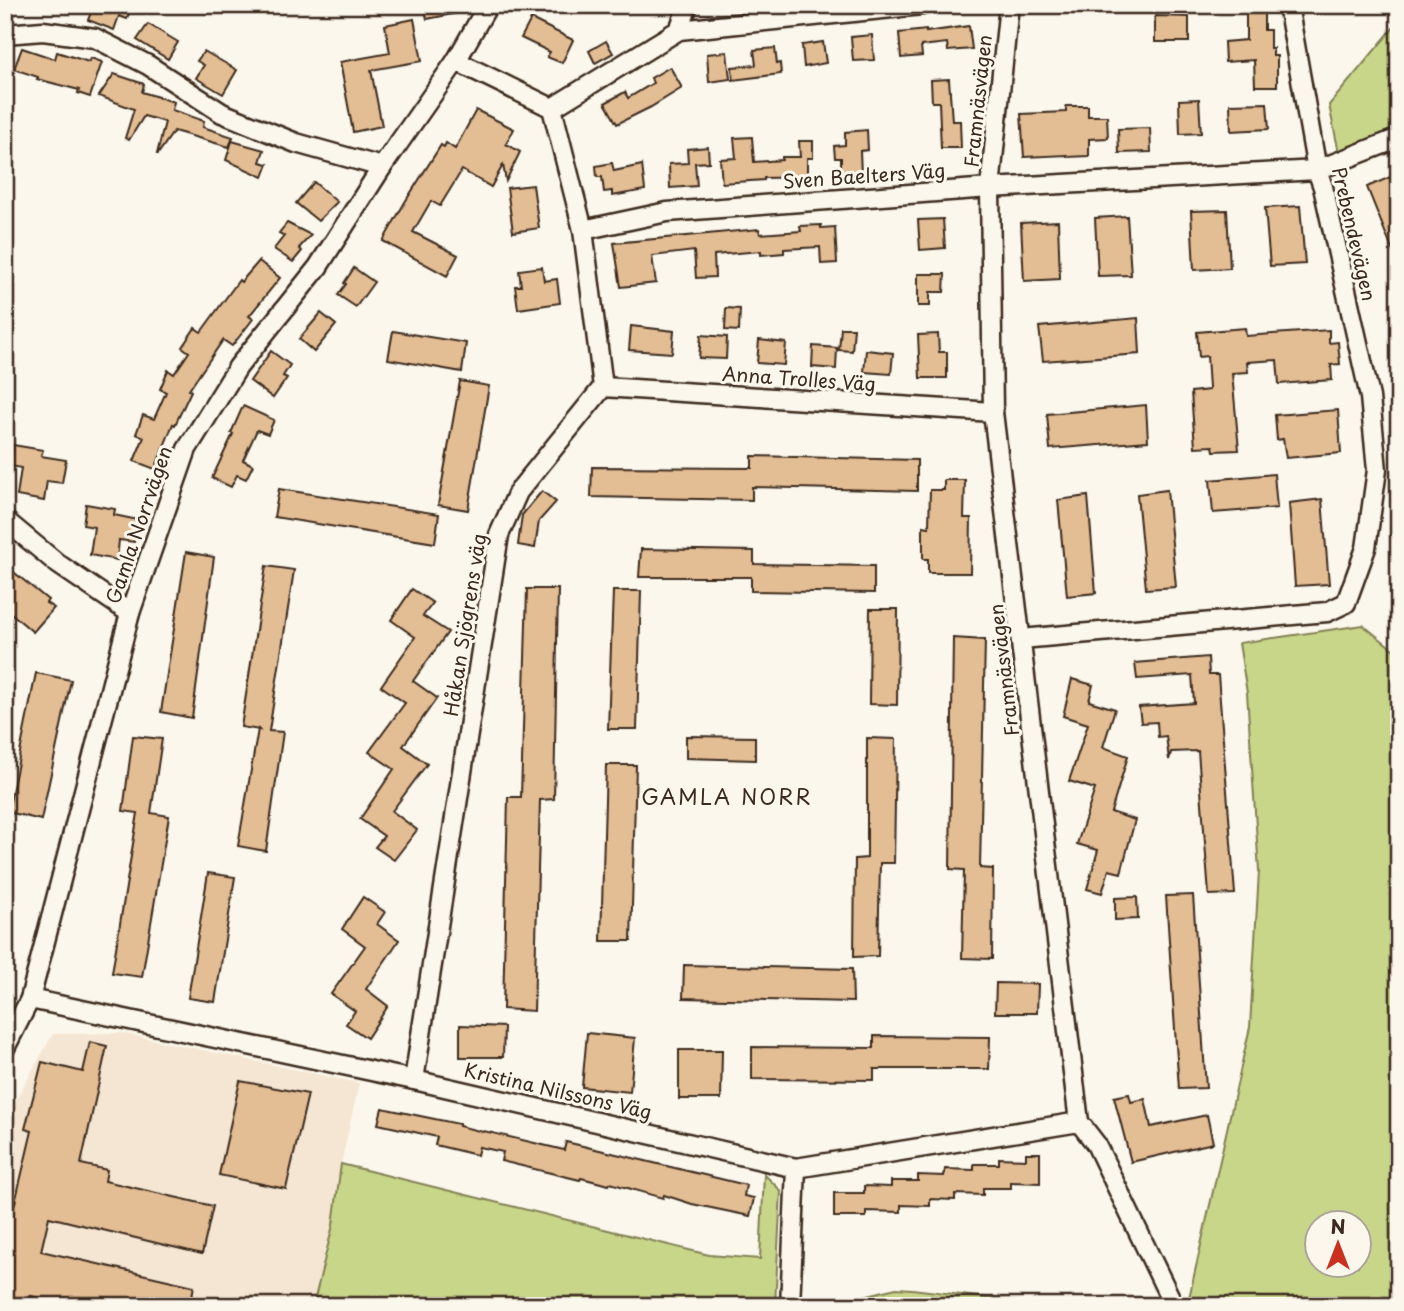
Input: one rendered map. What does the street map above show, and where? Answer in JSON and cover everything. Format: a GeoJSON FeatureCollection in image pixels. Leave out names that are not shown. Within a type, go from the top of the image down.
{"type":"FeatureCollection","features":[{"type":"Feature","properties":{"kind":"street","name":"Gamla Norrvägen"},"geometry":{"type":"LineString","coordinates":[[5,1048],[30,999],[130,613],[187,449],[238,367],[317,267],[456,61],[488,5]]}},
{"type":"Feature","properties":{"kind":"street"},"geometry":{"type":"LineString","coordinates":[[679,30],[688,5]]}},
{"type":"Feature","properties":{"kind":"street"},"geometry":{"type":"LineString","coordinates":[[552,108],[679,30],[922,5]]}},
{"type":"Feature","properties":{"kind":"street","name":"Framnäsvägen"},"geometry":{"type":"LineString","coordinates":[[1009,5],[990,188],[993,412],[1079,1122],[1096,1144],[1174,1306]]}},
{"type":"Feature","properties":{"kind":"street","name":"Prebendevägen"},"geometry":{"type":"LineString","coordinates":[[1021,639],[1327,612],[1346,603],[1366,548],[1377,470],[1370,397],[1317,170],[1288,5]]}},
{"type":"Feature","properties":{"kind":"street"},"geometry":{"type":"LineString","coordinates":[[5,34],[43,31],[95,38],[148,65],[222,113],[296,143],[382,167]]}},
{"type":"Feature","properties":{"kind":"street"},"geometry":{"type":"LineString","coordinates":[[456,61],[552,108],[583,230],[603,387]]}},
{"type":"Feature","properties":{"kind":"street","name":"Sven Baelters Väg"},"geometry":{"type":"LineString","coordinates":[[583,230],[667,212],[990,188],[1317,170],[1399,138]]}},
{"type":"Feature","properties":{"kind":"street","name":"Anna Trolles Väg"},"geometry":{"type":"LineString","coordinates":[[603,387],[993,412]]}},
{"type":"Feature","properties":{"kind":"street","name":"Håkan Sjögrens väg"},"geometry":{"type":"LineString","coordinates":[[415,1080],[499,535],[517,492],[603,387]]}},
{"type":"Feature","properties":{"kind":"street"},"geometry":{"type":"LineString","coordinates":[[5,520],[58,564],[130,613]]}},
{"type":"Feature","properties":{"kind":"street","name":"Kristina Nilssons Väg"},"geometry":{"type":"LineString","coordinates":[[30,999],[415,1080],[796,1168],[1079,1122]]}},
{"type":"Feature","properties":{"kind":"street"},"geometry":{"type":"LineString","coordinates":[[790,1306],[796,1168]]}},
{"type":"Feature","properties":{"kind":"shaded area"},"geometry":{"type":"Polygon","coordinates":[[[122,1033],[359,1083],[341,1164],[333,1225],[313,1306],[5,1306],[5,1119],[53,1034],[122,1033]]]}},
{"type":"Feature","properties":{"kind":"green space"},"geometry":{"type":"Polygon","coordinates":[[[1399,21],[1399,130],[1339,153],[1329,105],[1399,21]]]}},
{"type":"Feature","properties":{"kind":"green space"},"geometry":{"type":"Polygon","coordinates":[[[1363,625],[1399,654],[1399,1306],[1193,1306],[1189,1298],[1250,1027],[1259,871],[1247,693],[1239,643],[1363,625]]]}},
{"type":"Feature","properties":{"kind":"green space"},"geometry":{"type":"Polygon","coordinates":[[[341,1164],[709,1255],[760,1259],[764,1174],[781,1191],[775,1306],[313,1306],[333,1225],[341,1164]]]}},
{"type":"Feature","properties":{"kind":"green space"},"geometry":{"type":"Polygon","coordinates":[[[896,1288],[1053,1306],[953,1306],[897,1300],[872,1306],[846,1306],[864,1296],[896,1288]]]}},
{"type":"Feature","properties":{"kind":"building"},"geometry":{"type":"Polygon","coordinates":[[[94,5],[132,5],[127,19],[119,16],[114,30],[88,20],[94,5]]]}},
{"type":"Feature","properties":{"kind":"building"},"geometry":{"type":"Polygon","coordinates":[[[424,5],[462,5],[463,12],[427,19],[424,5]]]}},
{"type":"Feature","properties":{"kind":"building"},"geometry":{"type":"Polygon","coordinates":[[[1246,5],[1264,5],[1264,30],[1270,30],[1270,48],[1273,48],[1273,56],[1277,56],[1277,86],[1255,86],[1254,60],[1225,62],[1224,42],[1246,40],[1246,5]]]}},
{"type":"Feature","properties":{"kind":"building"},"geometry":{"type":"Polygon","coordinates":[[[1155,16],[1189,17],[1189,42],[1155,42],[1155,16]]]}},
{"type":"Feature","properties":{"kind":"building"},"geometry":{"type":"Polygon","coordinates":[[[414,19],[422,61],[371,70],[382,126],[353,132],[340,62],[390,53],[385,25],[414,19]]]}},
{"type":"Feature","properties":{"kind":"building"},"geometry":{"type":"Polygon","coordinates":[[[531,19],[573,40],[562,63],[547,57],[550,52],[521,38],[531,19]]]}},
{"type":"Feature","properties":{"kind":"building"},"geometry":{"type":"Polygon","coordinates":[[[148,24],[178,42],[168,59],[137,40],[148,24]]]}},
{"type":"Feature","properties":{"kind":"building"},"geometry":{"type":"Polygon","coordinates":[[[969,26],[972,49],[948,51],[947,43],[921,46],[922,56],[901,58],[899,33],[969,26]]]}},
{"type":"Feature","properties":{"kind":"building"},"geometry":{"type":"Polygon","coordinates":[[[872,35],[874,60],[853,61],[851,37],[872,35]]]}},
{"type":"Feature","properties":{"kind":"building"},"geometry":{"type":"Polygon","coordinates":[[[606,41],[613,53],[595,63],[589,51],[606,41]]]}},
{"type":"Feature","properties":{"kind":"building"},"geometry":{"type":"Polygon","coordinates":[[[823,42],[826,63],[804,67],[802,45],[823,42]]]}},
{"type":"Feature","properties":{"kind":"building"},"geometry":{"type":"Polygon","coordinates":[[[22,48],[55,59],[57,52],[89,62],[91,58],[102,62],[90,97],[78,93],[79,90],[37,79],[38,77],[14,69],[22,48]]]}},
{"type":"Feature","properties":{"kind":"building"},"geometry":{"type":"Polygon","coordinates":[[[775,48],[781,74],[733,80],[732,67],[756,65],[754,50],[775,48]]]}},
{"type":"Feature","properties":{"kind":"building"},"geometry":{"type":"Polygon","coordinates":[[[204,51],[237,70],[223,94],[196,78],[204,65],[197,61],[204,51]]]}},
{"type":"Feature","properties":{"kind":"building"},"geometry":{"type":"Polygon","coordinates":[[[727,52],[730,79],[709,82],[707,54],[727,52]]]}},
{"type":"Feature","properties":{"kind":"building"},"geometry":{"type":"Polygon","coordinates":[[[670,67],[682,88],[617,124],[605,103],[625,92],[628,98],[653,83],[651,78],[670,67]]]}},
{"type":"Feature","properties":{"kind":"building"},"geometry":{"type":"Polygon","coordinates":[[[114,74],[144,84],[142,92],[174,102],[172,110],[204,121],[203,127],[233,137],[229,147],[174,131],[157,154],[165,122],[144,116],[129,140],[125,138],[134,109],[99,96],[114,74]]]}},
{"type":"Feature","properties":{"kind":"building"},"geometry":{"type":"Polygon","coordinates":[[[949,79],[952,121],[960,121],[961,148],[941,148],[939,102],[932,102],[931,80],[949,79]]]}},
{"type":"Feature","properties":{"kind":"building"},"geometry":{"type":"Polygon","coordinates":[[[1199,99],[1201,133],[1180,134],[1179,100],[1199,99]]]}},
{"type":"Feature","properties":{"kind":"building"},"geometry":{"type":"Polygon","coordinates":[[[1267,103],[1269,129],[1231,131],[1230,104],[1267,103]]]}},
{"type":"Feature","properties":{"kind":"building"},"geometry":{"type":"Polygon","coordinates":[[[1066,106],[1088,106],[1088,116],[1107,116],[1108,138],[1089,139],[1089,156],[1024,157],[1021,114],[1066,112],[1066,106]]]}},
{"type":"Feature","properties":{"kind":"building"},"geometry":{"type":"Polygon","coordinates":[[[476,110],[514,129],[506,144],[520,152],[506,181],[503,165],[491,187],[462,170],[440,206],[431,201],[413,232],[458,255],[447,276],[383,241],[441,145],[444,147],[446,143],[455,149],[476,110]]]}},
{"type":"Feature","properties":{"kind":"building"},"geometry":{"type":"Polygon","coordinates":[[[1150,128],[1151,152],[1119,153],[1118,129],[1150,128]]]}},
{"type":"Feature","properties":{"kind":"building"},"geometry":{"type":"Polygon","coordinates":[[[867,130],[868,150],[860,151],[861,174],[841,176],[841,158],[835,158],[834,146],[845,145],[845,132],[867,130]]]}},
{"type":"Feature","properties":{"kind":"building"},"geometry":{"type":"Polygon","coordinates":[[[752,137],[754,162],[800,157],[799,141],[813,141],[813,158],[807,158],[807,177],[722,183],[720,159],[736,158],[734,138],[752,137]]]}},
{"type":"Feature","properties":{"kind":"building"},"geometry":{"type":"Polygon","coordinates":[[[232,141],[264,150],[260,162],[268,164],[263,177],[226,160],[232,141]]]}},
{"type":"Feature","properties":{"kind":"building"},"geometry":{"type":"Polygon","coordinates":[[[708,147],[709,162],[695,163],[697,186],[670,188],[669,164],[688,163],[687,149],[708,147]]]}},
{"type":"Feature","properties":{"kind":"building"},"geometry":{"type":"Polygon","coordinates":[[[612,163],[614,171],[642,165],[645,190],[612,196],[612,191],[604,192],[602,177],[597,177],[596,166],[612,163]]]}},
{"type":"Feature","properties":{"kind":"building"},"geometry":{"type":"Polygon","coordinates":[[[1395,175],[1399,185],[1398,264],[1367,187],[1395,175]]]}},
{"type":"Feature","properties":{"kind":"building"},"geometry":{"type":"Polygon","coordinates":[[[314,182],[337,202],[318,221],[296,203],[314,182]]]}},
{"type":"Feature","properties":{"kind":"building"},"geometry":{"type":"Polygon","coordinates":[[[533,185],[539,228],[513,232],[507,188],[533,185]]]}},
{"type":"Feature","properties":{"kind":"building"},"geometry":{"type":"Polygon","coordinates":[[[1300,206],[1305,264],[1270,266],[1265,208],[1300,206]]]}},
{"type":"Feature","properties":{"kind":"building"},"geometry":{"type":"Polygon","coordinates":[[[1227,210],[1230,268],[1194,270],[1191,211],[1227,210]]]}},
{"type":"Feature","properties":{"kind":"building"},"geometry":{"type":"Polygon","coordinates":[[[1127,216],[1131,275],[1098,276],[1095,218],[1127,216]]]}},
{"type":"Feature","properties":{"kind":"building"},"geometry":{"type":"Polygon","coordinates":[[[943,219],[945,248],[920,250],[918,220],[943,219]]]}},
{"type":"Feature","properties":{"kind":"building"},"geometry":{"type":"Polygon","coordinates":[[[1058,221],[1060,279],[1024,281],[1021,223],[1058,221]]]}},
{"type":"Feature","properties":{"kind":"building"},"geometry":{"type":"Polygon","coordinates":[[[287,223],[311,235],[299,248],[302,251],[293,262],[274,249],[284,236],[279,233],[287,223]]]}},
{"type":"Feature","properties":{"kind":"building"},"geometry":{"type":"Polygon","coordinates":[[[821,225],[821,228],[835,227],[837,263],[821,264],[820,247],[784,249],[784,253],[761,255],[761,251],[714,255],[715,277],[696,278],[694,251],[652,256],[656,283],[621,287],[614,243],[759,229],[760,234],[801,231],[800,226],[821,225]]]}},
{"type":"Feature","properties":{"kind":"building"},"geometry":{"type":"Polygon","coordinates":[[[259,261],[280,278],[249,316],[253,319],[232,346],[223,340],[189,390],[191,391],[175,425],[173,424],[155,469],[134,461],[144,437],[136,434],[143,415],[154,419],[166,392],[160,389],[168,370],[174,374],[189,352],[182,347],[195,328],[201,332],[239,280],[241,282],[259,261]]]}},
{"type":"Feature","properties":{"kind":"building"},"geometry":{"type":"Polygon","coordinates":[[[542,267],[544,281],[557,279],[560,303],[518,309],[515,286],[521,286],[519,270],[542,267]]]}},
{"type":"Feature","properties":{"kind":"building"},"geometry":{"type":"Polygon","coordinates":[[[354,268],[374,282],[356,307],[338,295],[354,268]]]}},
{"type":"Feature","properties":{"kind":"building"},"geometry":{"type":"Polygon","coordinates":[[[918,274],[945,274],[944,292],[930,292],[930,306],[918,306],[918,274]]]}},
{"type":"Feature","properties":{"kind":"building"},"geometry":{"type":"Polygon","coordinates":[[[726,308],[740,309],[739,331],[725,330],[726,308]]]}},
{"type":"Feature","properties":{"kind":"building"},"geometry":{"type":"Polygon","coordinates":[[[321,313],[336,325],[314,352],[299,339],[321,313]]]}},
{"type":"Feature","properties":{"kind":"building"},"geometry":{"type":"Polygon","coordinates":[[[1138,318],[1140,354],[1043,361],[1039,327],[1138,318]]]}},
{"type":"Feature","properties":{"kind":"building"},"geometry":{"type":"Polygon","coordinates":[[[631,326],[674,331],[672,353],[629,350],[631,326]]]}},
{"type":"Feature","properties":{"kind":"building"},"geometry":{"type":"Polygon","coordinates":[[[841,328],[854,328],[852,351],[839,350],[841,328]]]}},
{"type":"Feature","properties":{"kind":"building"},"geometry":{"type":"Polygon","coordinates":[[[1245,328],[1246,336],[1329,330],[1329,343],[1338,342],[1340,364],[1331,365],[1332,380],[1279,384],[1277,360],[1247,362],[1248,372],[1232,373],[1239,450],[1214,451],[1213,446],[1195,447],[1191,392],[1209,390],[1207,356],[1199,357],[1197,332],[1245,328]]]}},
{"type":"Feature","properties":{"kind":"building"},"geometry":{"type":"Polygon","coordinates":[[[393,331],[466,343],[462,372],[388,359],[393,331]]]}},
{"type":"Feature","properties":{"kind":"building"},"geometry":{"type":"Polygon","coordinates":[[[938,334],[939,352],[947,352],[947,378],[920,378],[918,335],[938,334]]]}},
{"type":"Feature","properties":{"kind":"building"},"geometry":{"type":"Polygon","coordinates":[[[701,335],[727,337],[726,359],[699,358],[701,335]]]}},
{"type":"Feature","properties":{"kind":"building"},"geometry":{"type":"Polygon","coordinates":[[[759,340],[786,343],[784,365],[757,363],[759,340]]]}},
{"type":"Feature","properties":{"kind":"building"},"geometry":{"type":"Polygon","coordinates":[[[813,346],[837,348],[836,369],[812,367],[813,346]]]}},
{"type":"Feature","properties":{"kind":"building"},"geometry":{"type":"Polygon","coordinates":[[[866,350],[893,353],[891,374],[864,372],[866,350]]]}},
{"type":"Feature","properties":{"kind":"building"},"geometry":{"type":"Polygon","coordinates":[[[271,351],[290,365],[283,376],[287,378],[273,398],[250,381],[271,351]]]}},
{"type":"Feature","properties":{"kind":"building"},"geometry":{"type":"Polygon","coordinates":[[[460,381],[489,386],[468,510],[438,505],[460,381]]]}},
{"type":"Feature","properties":{"kind":"building"},"geometry":{"type":"Polygon","coordinates":[[[1146,405],[1148,441],[1050,449],[1047,414],[1146,405]]]}},
{"type":"Feature","properties":{"kind":"building"},"geometry":{"type":"Polygon","coordinates":[[[243,406],[274,420],[268,434],[257,430],[243,460],[253,465],[246,479],[237,475],[231,487],[212,478],[243,406]]]}},
{"type":"Feature","properties":{"kind":"building"},"geometry":{"type":"Polygon","coordinates":[[[1338,410],[1341,453],[1286,458],[1283,439],[1277,440],[1275,415],[1338,410]]]}},
{"type":"Feature","properties":{"kind":"building"},"geometry":{"type":"Polygon","coordinates":[[[13,445],[43,450],[41,456],[66,460],[62,483],[47,481],[44,501],[17,496],[21,468],[11,466],[13,445]]]}},
{"type":"Feature","properties":{"kind":"building"},"geometry":{"type":"Polygon","coordinates":[[[752,456],[917,460],[917,491],[752,487],[752,500],[591,497],[592,467],[752,468],[752,456]]]}},
{"type":"Feature","properties":{"kind":"building"},"geometry":{"type":"Polygon","coordinates":[[[1274,474],[1277,508],[1213,513],[1210,480],[1274,474]]]}},
{"type":"Feature","properties":{"kind":"building"},"geometry":{"type":"Polygon","coordinates":[[[944,480],[965,480],[964,518],[971,518],[970,573],[928,573],[928,559],[923,559],[923,526],[929,527],[930,490],[944,490],[944,480]]]}},
{"type":"Feature","properties":{"kind":"building"},"geometry":{"type":"Polygon","coordinates":[[[279,489],[439,514],[435,543],[274,517],[279,489]]]}},
{"type":"Feature","properties":{"kind":"building"},"geometry":{"type":"Polygon","coordinates":[[[1167,490],[1176,587],[1146,589],[1137,494],[1167,490]]]}},
{"type":"Feature","properties":{"kind":"building"},"geometry":{"type":"Polygon","coordinates":[[[542,491],[556,502],[539,521],[535,548],[518,545],[522,515],[542,491]]]}},
{"type":"Feature","properties":{"kind":"building"},"geometry":{"type":"Polygon","coordinates":[[[1088,496],[1096,593],[1067,596],[1058,500],[1088,496]]]}},
{"type":"Feature","properties":{"kind":"building"},"geometry":{"type":"Polygon","coordinates":[[[1322,499],[1329,584],[1295,586],[1289,503],[1322,499]]]}},
{"type":"Feature","properties":{"kind":"building"},"geometry":{"type":"Polygon","coordinates":[[[86,504],[115,509],[114,515],[138,520],[134,542],[119,540],[117,560],[90,555],[94,527],[83,525],[86,504]]]}},
{"type":"Feature","properties":{"kind":"building"},"geometry":{"type":"Polygon","coordinates":[[[641,549],[754,551],[754,564],[874,566],[874,593],[751,591],[751,577],[639,577],[641,549]]]}},
{"type":"Feature","properties":{"kind":"building"},"geometry":{"type":"Polygon","coordinates":[[[186,552],[214,557],[192,718],[161,712],[186,552]]]}},
{"type":"Feature","properties":{"kind":"building"},"geometry":{"type":"Polygon","coordinates":[[[5,565],[54,608],[33,632],[5,608],[5,565]]]}},
{"type":"Feature","properties":{"kind":"building"},"geometry":{"type":"Polygon","coordinates":[[[266,566],[294,570],[269,731],[283,732],[266,851],[238,846],[258,730],[241,727],[266,566]]]}},
{"type":"Feature","properties":{"kind":"building"},"geometry":{"type":"Polygon","coordinates":[[[412,589],[433,603],[423,616],[448,632],[413,681],[437,698],[403,746],[427,764],[392,811],[417,830],[394,860],[375,847],[384,836],[360,819],[394,769],[369,752],[405,703],[381,686],[415,637],[391,620],[412,589]]]}},
{"type":"Feature","properties":{"kind":"building"},"geometry":{"type":"Polygon","coordinates":[[[527,589],[558,589],[554,799],[540,800],[534,1011],[503,1009],[508,797],[521,797],[527,589]]]}},
{"type":"Feature","properties":{"kind":"building"},"geometry":{"type":"Polygon","coordinates":[[[613,591],[641,591],[637,729],[608,729],[613,591]]]}},
{"type":"Feature","properties":{"kind":"building"},"geometry":{"type":"Polygon","coordinates":[[[870,609],[898,609],[897,705],[869,704],[870,609]]]}},
{"type":"Feature","properties":{"kind":"building"},"geometry":{"type":"Polygon","coordinates":[[[953,638],[985,640],[980,868],[993,869],[992,959],[962,958],[964,870],[950,869],[953,638]]]}},
{"type":"Feature","properties":{"kind":"building"},"geometry":{"type":"Polygon","coordinates":[[[1208,657],[1209,675],[1218,675],[1235,894],[1209,895],[1198,751],[1171,752],[1169,760],[1166,736],[1158,737],[1157,722],[1141,723],[1139,707],[1194,703],[1192,675],[1137,679],[1135,663],[1208,657]]]}},
{"type":"Feature","properties":{"kind":"building"},"geometry":{"type":"Polygon","coordinates":[[[36,673],[71,680],[41,820],[8,812],[36,673]]]}},
{"type":"Feature","properties":{"kind":"building"},"geometry":{"type":"Polygon","coordinates":[[[1072,679],[1093,685],[1089,701],[1115,709],[1103,747],[1128,756],[1111,812],[1135,820],[1121,873],[1109,870],[1102,893],[1087,889],[1098,850],[1077,844],[1095,789],[1069,781],[1088,724],[1063,716],[1072,679]]]}},
{"type":"Feature","properties":{"kind":"building"},"geometry":{"type":"Polygon","coordinates":[[[133,736],[162,739],[151,813],[169,816],[142,977],[112,973],[138,813],[123,811],[133,736]]]}},
{"type":"Feature","properties":{"kind":"building"},"geometry":{"type":"Polygon","coordinates":[[[686,736],[755,737],[755,760],[686,758],[686,736]]]}},
{"type":"Feature","properties":{"kind":"building"},"geometry":{"type":"Polygon","coordinates":[[[867,738],[896,739],[894,863],[880,863],[878,956],[854,957],[855,859],[867,858],[867,738]]]}},
{"type":"Feature","properties":{"kind":"building"},"geometry":{"type":"Polygon","coordinates":[[[606,765],[636,765],[631,941],[601,941],[606,765]]]}},
{"type":"Feature","properties":{"kind":"building"},"geometry":{"type":"Polygon","coordinates":[[[208,873],[235,877],[215,1002],[188,998],[208,873]]]}},
{"type":"Feature","properties":{"kind":"building"},"geometry":{"type":"Polygon","coordinates":[[[1193,895],[1206,1088],[1179,1089],[1166,896],[1193,895]]]}},
{"type":"Feature","properties":{"kind":"building"},"geometry":{"type":"Polygon","coordinates":[[[363,897],[385,912],[377,924],[399,940],[366,989],[388,1006],[367,1038],[346,1024],[355,1011],[331,994],[365,946],[342,929],[363,897]]]}},
{"type":"Feature","properties":{"kind":"building"},"geometry":{"type":"Polygon","coordinates":[[[1137,897],[1138,919],[1115,920],[1115,898],[1137,897]]]}},
{"type":"Feature","properties":{"kind":"building"},"geometry":{"type":"Polygon","coordinates":[[[684,965],[852,969],[853,1002],[683,998],[684,965]]]}},
{"type":"Feature","properties":{"kind":"building"},"geometry":{"type":"Polygon","coordinates":[[[996,983],[1038,984],[1037,1013],[995,1013],[996,983]]]}},
{"type":"Feature","properties":{"kind":"building"},"geometry":{"type":"Polygon","coordinates":[[[460,1025],[504,1027],[503,1057],[460,1057],[460,1025]]]}},
{"type":"Feature","properties":{"kind":"building"},"geometry":{"type":"Polygon","coordinates":[[[587,1033],[635,1038],[630,1092],[582,1087],[587,1033]]]}},
{"type":"Feature","properties":{"kind":"building"},"geometry":{"type":"Polygon","coordinates":[[[874,1036],[990,1037],[989,1069],[874,1069],[874,1080],[752,1079],[752,1047],[874,1048],[874,1036]]]}},
{"type":"Feature","properties":{"kind":"building"},"geometry":{"type":"Polygon","coordinates":[[[90,1042],[107,1046],[81,1164],[107,1170],[105,1181],[213,1206],[202,1254],[49,1217],[41,1251],[194,1286],[190,1306],[70,1306],[31,1296],[29,1306],[5,1306],[5,1245],[32,1131],[25,1129],[42,1062],[83,1072],[90,1042]]]}},
{"type":"Feature","properties":{"kind":"building"},"geometry":{"type":"Polygon","coordinates":[[[679,1050],[722,1050],[721,1099],[679,1099],[679,1050]]]}},
{"type":"Feature","properties":{"kind":"building"},"geometry":{"type":"Polygon","coordinates":[[[240,1081],[308,1094],[286,1189],[219,1175],[240,1081]]]}},
{"type":"Feature","properties":{"kind":"building"},"geometry":{"type":"Polygon","coordinates":[[[1129,1094],[1131,1102],[1145,1099],[1151,1127],[1207,1115],[1213,1143],[1131,1162],[1114,1097],[1129,1094]]]}},
{"type":"Feature","properties":{"kind":"building"},"geometry":{"type":"Polygon","coordinates":[[[382,1108],[564,1150],[566,1142],[746,1185],[744,1196],[754,1198],[750,1216],[501,1161],[503,1152],[479,1147],[477,1155],[435,1145],[437,1137],[378,1124],[382,1108]]]}},
{"type":"Feature","properties":{"kind":"building"},"geometry":{"type":"Polygon","coordinates":[[[1026,1153],[1040,1153],[1040,1183],[1011,1182],[1011,1188],[983,1188],[983,1195],[955,1194],[955,1200],[930,1199],[930,1206],[901,1205],[901,1212],[866,1211],[866,1217],[834,1217],[834,1193],[864,1193],[864,1186],[891,1187],[891,1181],[918,1181],[918,1175],[944,1176],[945,1169],[974,1170],[974,1164],[999,1164],[999,1158],[1026,1159],[1026,1153]]]}},
{"type":"Feature","properties":{"kind":"district","name":"GAMLA NORR"},"geometry":{"type":"Point","coordinates":[727,798]}}]}
